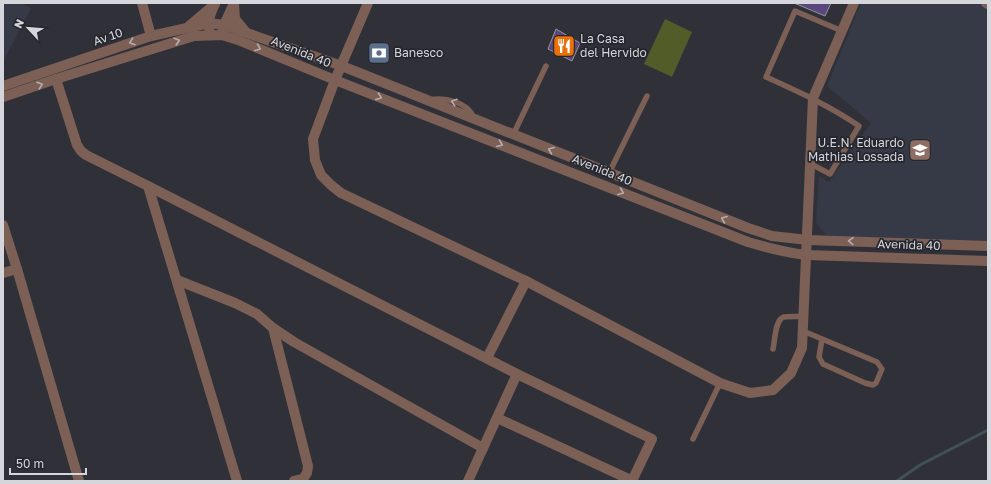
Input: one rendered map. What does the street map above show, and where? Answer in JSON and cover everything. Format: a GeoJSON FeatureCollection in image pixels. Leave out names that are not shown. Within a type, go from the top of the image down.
{"type":"FeatureCollection","features":[{"type":"Feature","properties":{"kind":"street"},"geometry":{"type":"LineString","coordinates":[[142,3],[151,36]]}},
{"type":"Feature","properties":{"kind":"street"},"geometry":{"type":"LineString","coordinates":[[209,35],[210,16],[215,3]]}},
{"type":"Feature","properties":{"kind":"street"},"geometry":{"type":"LineString","coordinates":[[187,28],[215,3]]}},
{"type":"Feature","properties":{"kind":"street"},"geometry":{"type":"LineString","coordinates":[[368,3],[335,80],[313,139],[316,160],[321,175],[341,193],[526,281],[720,383],[750,393],[773,390],[791,373],[802,348],[814,98],[854,3]]}},
{"type":"Feature","properties":{"kind":"street"},"geometry":{"type":"LineString","coordinates":[[222,35],[224,25],[234,4]]}},
{"type":"Feature","properties":{"kind":"street"},"geometry":{"type":"LineString","coordinates":[[234,4],[235,19],[246,32]]}},
{"type":"Feature","properties":{"kind":"street","name":"Av 10"},"geometry":{"type":"LineString","coordinates":[[3,86],[151,36],[209,23],[224,25]]}},
{"type":"Feature","properties":{"kind":"street","name":"Avenida 40"},"geometry":{"type":"LineString","coordinates":[[224,25],[342,66],[748,228],[772,236],[808,240],[988,246]]}},
{"type":"Feature","properties":{"kind":"street","name":"Avenida 40"},"geometry":{"type":"LineString","coordinates":[[3,98],[56,79],[194,36],[222,35],[238,40],[335,80],[748,242],[781,251],[807,255],[988,261]]}},
{"type":"Feature","properties":{"kind":"street"},"geometry":{"type":"LineString","coordinates":[[56,79],[77,145],[86,156],[148,186],[517,374],[652,439],[632,481],[497,418]]}},
{"type":"Feature","properties":{"kind":"street"},"geometry":{"type":"LineString","coordinates":[[148,186],[236,481]]}},
{"type":"Feature","properties":{"kind":"street"},"geometry":{"type":"LineString","coordinates":[[3,226],[79,481]]}},
{"type":"Feature","properties":{"kind":"street"},"geometry":{"type":"LineString","coordinates":[[3,273],[17,269]]}},
{"type":"Feature","properties":{"kind":"street"},"geometry":{"type":"LineString","coordinates":[[177,280],[257,314],[273,328],[294,342],[483,448]]}},
{"type":"Feature","properties":{"kind":"street"},"geometry":{"type":"LineString","coordinates":[[487,358],[526,281]]}},
{"type":"Feature","properties":{"kind":"street"},"geometry":{"type":"LineString","coordinates":[[273,328],[308,466],[308,473],[303,479],[294,481]]}},
{"type":"Feature","properties":{"kind":"street"},"geometry":{"type":"LineString","coordinates":[[468,481],[517,374]]}},
{"type":"Feature","properties":{"kind":"lane"},"geometry":{"type":"LineString","coordinates":[[811,164],[830,174],[859,126],[842,114],[814,98],[766,77],[795,11],[842,31]]}},
{"type":"Feature","properties":{"kind":"lane"},"geometry":{"type":"LineString","coordinates":[[513,135],[546,66]]}},
{"type":"Feature","properties":{"kind":"lane"},"geometry":{"type":"LineString","coordinates":[[609,173],[647,96]]}},
{"type":"Feature","properties":{"kind":"lane"},"geometry":{"type":"LineString","coordinates":[[773,349],[776,326],[780,320],[783,317],[804,316]]}},
{"type":"Feature","properties":{"kind":"lane"},"geometry":{"type":"LineString","coordinates":[[803,331],[877,362],[882,369],[876,383],[873,385],[865,383],[823,364],[819,357],[822,339]]}},
{"type":"Feature","properties":{"kind":"lane"},"geometry":{"type":"LineString","coordinates":[[693,439],[720,383]]}},
{"type":"Feature","properties":{"kind":"shaded area"},"geometry":{"type":"Polygon","coordinates":[[[3,3],[21,3],[31,8],[3,62],[3,3]]]}},
{"type":"Feature","properties":{"kind":"shaded area","name":"U.E.N. Eduardo Mathias Lossada"},"geometry":{"type":"Polygon","coordinates":[[[861,3],[988,4],[988,246],[826,235],[816,223],[819,176],[829,182],[871,123],[827,86],[861,3]]]}},
{"type":"Feature","properties":{"kind":"green space"},"geometry":{"type":"Polygon","coordinates":[[[665,19],[692,32],[672,77],[644,64],[665,19]]]}},
{"type":"Feature","properties":{"kind":"building"},"geometry":{"type":"Polygon","coordinates":[[[794,3],[831,3],[825,16],[794,3]]]}},
{"type":"Feature","properties":{"kind":"building","name":"La Casa del Hervido"},"geometry":{"type":"Polygon","coordinates":[[[556,29],[580,43],[572,61],[548,49],[556,29]]]}},
{"type":"Feature","properties":{"kind":"waterway"},"geometry":{"type":"LineString","coordinates":[[897,481],[920,465],[988,430]]}},
{"type":"Feature","properties":{"kind":"place","name":"La Casa del Hervido"},"geometry":{"type":"Point","coordinates":[564,46]}},
{"type":"Feature","properties":{"kind":"place","name":"Banesco"},"geometry":{"type":"Point","coordinates":[379,53]}},
{"type":"Feature","properties":{"kind":"place","name":"U.E.N. Eduardo Mathias Lossada"},"geometry":{"type":"Point","coordinates":[920,150]}}]}
